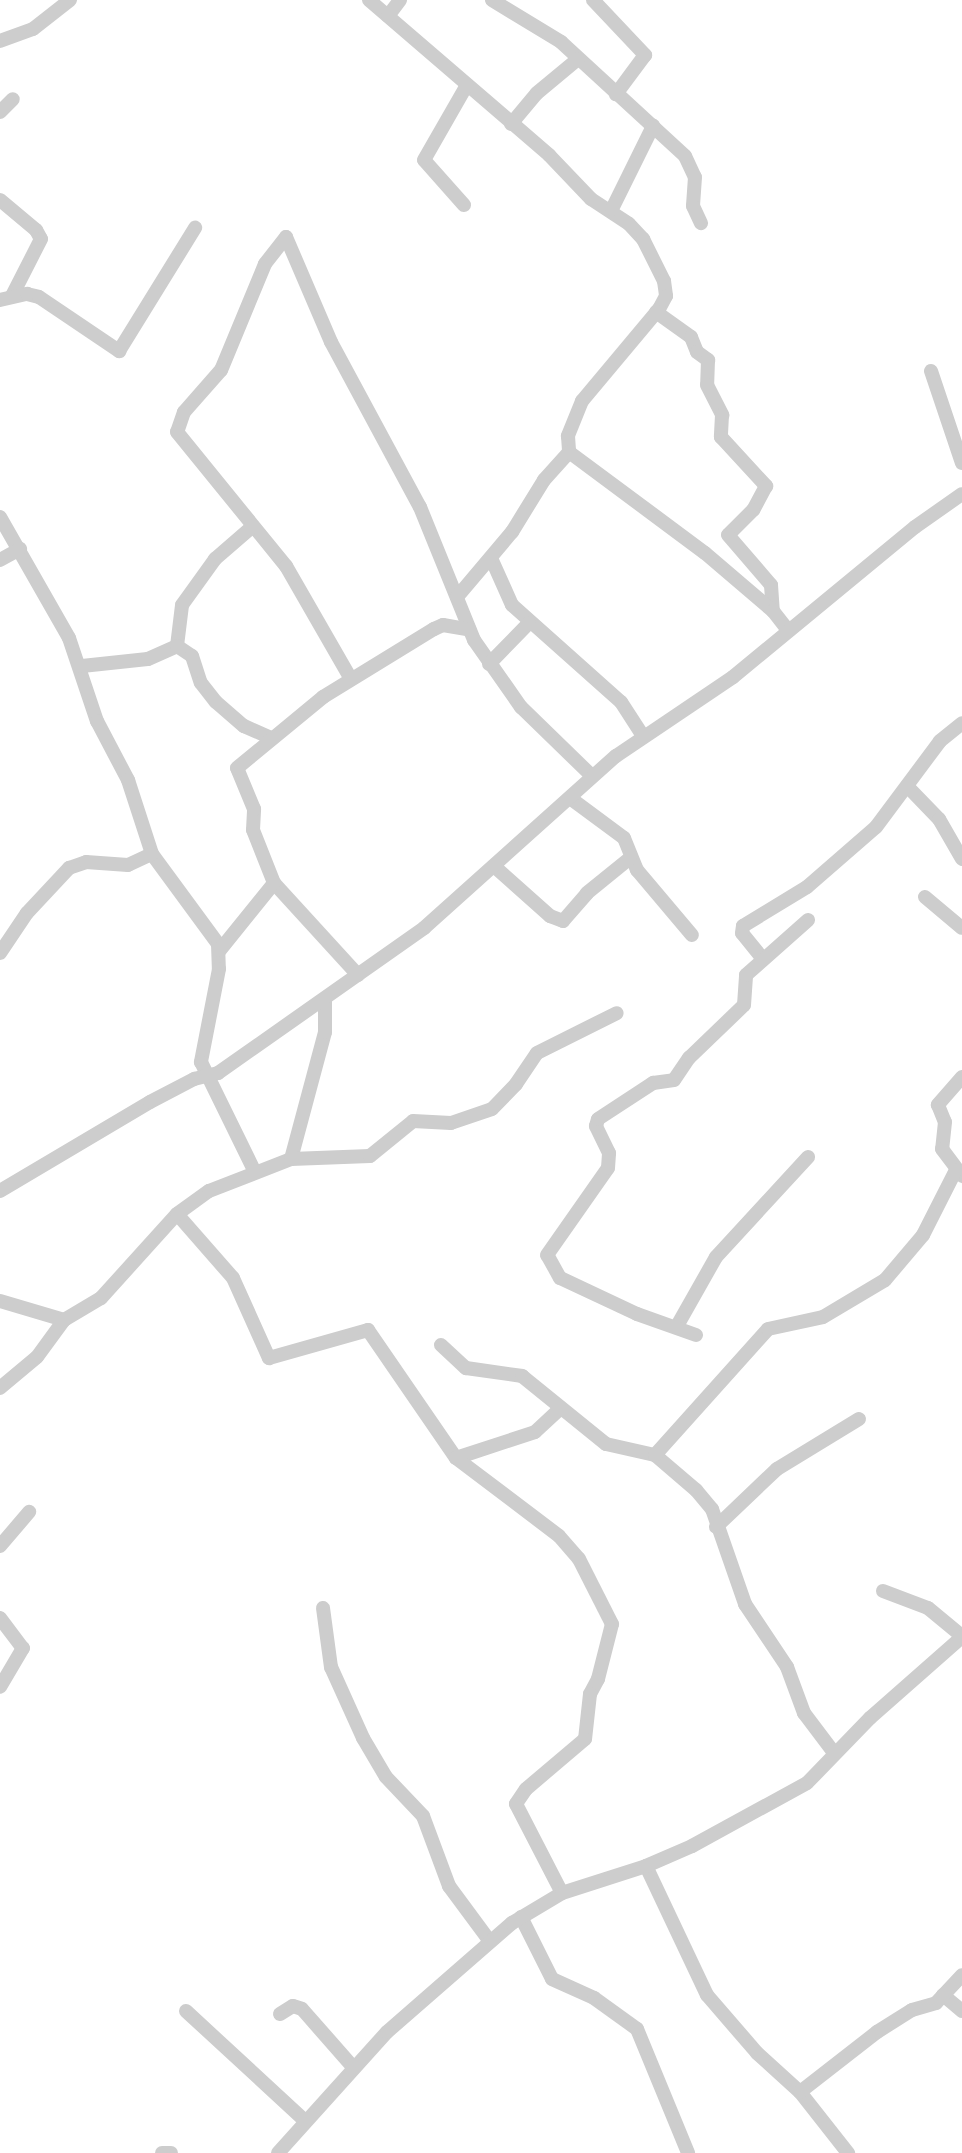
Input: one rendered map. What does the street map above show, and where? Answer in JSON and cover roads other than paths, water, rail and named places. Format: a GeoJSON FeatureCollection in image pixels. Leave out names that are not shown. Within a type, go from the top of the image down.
{"type":"FeatureCollection","features":[{"type":"Feature","properties":{"kind":"street"},"geometry":{"type":"LineString","coordinates":[[0,41],[33,29],[70,0]]}},
{"type":"Feature","properties":{"kind":"street"},"geometry":{"type":"LineString","coordinates":[[369,0],[558,163],[591,199],[612,209],[643,239],[664,281],[666,296],[656,312],[582,401],[568,436],[569,452],[544,480],[491,558],[457,597]]}},
{"type":"Feature","properties":{"kind":"street"},"geometry":{"type":"LineString","coordinates":[[388,16],[400,0]]}},
{"type":"Feature","properties":{"kind":"street"},"geometry":{"type":"LineString","coordinates":[[492,0],[534,23],[579,59],[653,126],[692,167],[693,206],[701,223]]}},
{"type":"Feature","properties":{"kind":"street"},"geometry":{"type":"LineString","coordinates":[[593,0],[645,55],[617,94]]}},
{"type":"Feature","properties":{"kind":"street"},"geometry":{"type":"LineString","coordinates":[[512,124],[537,93],[579,59]]}},
{"type":"Feature","properties":{"kind":"street"},"geometry":{"type":"LineString","coordinates":[[464,205],[424,160],[467,85]]}},
{"type":"Feature","properties":{"kind":"street"},"geometry":{"type":"LineString","coordinates":[[0,112],[13,99]]}},
{"type":"Feature","properties":{"kind":"street"},"geometry":{"type":"LineString","coordinates":[[612,209],[653,126]]}},
{"type":"Feature","properties":{"kind":"street"},"geometry":{"type":"LineString","coordinates":[[0,200],[36,229],[41,239],[6,298]]}},
{"type":"Feature","properties":{"kind":"street"},"geometry":{"type":"LineString","coordinates":[[6,298],[39,297],[119,351],[195,229]]}},
{"type":"Feature","properties":{"kind":"street"},"geometry":{"type":"LineString","coordinates":[[351,679],[304,594],[253,526],[183,442],[177,427],[221,370],[265,264],[286,237],[331,342],[420,507],[470,630],[489,664],[521,707],[592,776]]}},
{"type":"Feature","properties":{"kind":"street"},"geometry":{"type":"LineString","coordinates":[[656,312],[691,337],[697,352],[708,360],[707,385],[722,415],[721,437],[766,486],[753,510],[728,535],[771,585],[773,611]]}},
{"type":"Feature","properties":{"kind":"street"},"geometry":{"type":"LineString","coordinates":[[931,371],[962,463]]}},
{"type":"Feature","properties":{"kind":"street"},"geometry":{"type":"LineString","coordinates":[[569,452],[705,553],[773,611],[788,630]]}},
{"type":"Feature","properties":{"kind":"street"},"geometry":{"type":"LineString","coordinates":[[0,1191],[150,1102],[206,1077],[325,999],[438,917],[592,776],[643,736],[733,677],[788,630],[962,494]]}},
{"type":"Feature","properties":{"kind":"street"},"geometry":{"type":"LineString","coordinates":[[0,516],[82,666],[97,721],[128,780],[152,854],[211,931],[220,950]]}},
{"type":"Feature","properties":{"kind":"street"},"geometry":{"type":"LineString","coordinates":[[177,646],[182,605],[215,559],[253,526]]}},
{"type":"Feature","properties":{"kind":"street"},"geometry":{"type":"LineString","coordinates":[[0,561],[20,549]]}},
{"type":"Feature","properties":{"kind":"street"},"geometry":{"type":"LineString","coordinates":[[491,558],[508,598],[529,623],[621,702],[643,736]]}},
{"type":"Feature","properties":{"kind":"street"},"geometry":{"type":"LineString","coordinates":[[489,664],[529,623]]}},
{"type":"Feature","properties":{"kind":"street"},"geometry":{"type":"LineString","coordinates":[[358,975],[274,883],[253,830],[254,809],[237,768],[271,738],[351,679],[437,627],[470,630]]}},
{"type":"Feature","properties":{"kind":"street"},"geometry":{"type":"LineString","coordinates":[[82,666],[148,659],[177,646]]}},
{"type":"Feature","properties":{"kind":"street"},"geometry":{"type":"LineString","coordinates":[[177,646],[192,656],[201,683],[216,702],[244,726],[271,738]]}},
{"type":"Feature","properties":{"kind":"street"},"geometry":{"type":"LineString","coordinates":[[763,959],[742,933],[743,926],[825,872],[876,827],[944,735],[962,723]]}},
{"type":"Feature","properties":{"kind":"street"},"geometry":{"type":"LineString","coordinates":[[907,786],[939,820],[962,859]]}},
{"type":"Feature","properties":{"kind":"street"},"geometry":{"type":"LineString","coordinates":[[570,798],[618,831],[630,858],[692,935]]}},
{"type":"Feature","properties":{"kind":"street"},"geometry":{"type":"LineString","coordinates":[[0,953],[27,913],[69,867],[86,862],[128,865],[152,854]]}},
{"type":"Feature","properties":{"kind":"street"},"geometry":{"type":"LineString","coordinates":[[495,867],[550,916],[563,921],[587,893],[630,858]]}},
{"type":"Feature","properties":{"kind":"street"},"geometry":{"type":"LineString","coordinates":[[255,1172],[206,1077],[200,1054],[220,950],[274,883]]}},
{"type":"Feature","properties":{"kind":"street"},"geometry":{"type":"LineString","coordinates":[[925,897],[962,928]]}},
{"type":"Feature","properties":{"kind":"street"},"geometry":{"type":"LineString","coordinates":[[696,1335],[677,1326],[637,1314],[560,1278],[547,1255],[608,1168],[609,1153],[596,1126],[598,1119],[653,1083],[674,1080],[689,1058],[744,1004],[743,979],[808,920]]}},
{"type":"Feature","properties":{"kind":"street"},"geometry":{"type":"LineString","coordinates":[[291,1159],[325,1032],[325,999]]}},
{"type":"Feature","properties":{"kind":"street"},"geometry":{"type":"LineString","coordinates":[[0,1388],[37,1357],[64,1320],[104,1295],[177,1214],[209,1191],[291,1159],[363,1158],[414,1121],[451,1123],[492,1109],[516,1084],[537,1053],[617,1013]]}},
{"type":"Feature","properties":{"kind":"street"},"geometry":{"type":"LineString","coordinates":[[655,1455],[768,1329],[823,1317],[885,1280],[923,1235],[959,1173],[942,1149],[945,1122],[937,1105],[962,1076]]}},
{"type":"Feature","properties":{"kind":"street"},"geometry":{"type":"LineString","coordinates":[[677,1326],[716,1257],[808,1157]]}},
{"type":"Feature","properties":{"kind":"street"},"geometry":{"type":"LineString","coordinates":[[177,1214],[233,1278],[269,1358],[368,1330],[456,1458],[559,1536],[579,1559],[612,1623],[598,1679],[590,1694],[585,1739],[533,1782],[516,1804],[516,1812],[562,1893]]}},
{"type":"Feature","properties":{"kind":"street"},"geometry":{"type":"LineString","coordinates":[[0,1301],[64,1320]]}},
{"type":"Feature","properties":{"kind":"street"},"geometry":{"type":"LineString","coordinates":[[441,1345],[466,1368],[517,1374],[606,1444],[655,1455],[696,1490],[712,1510],[746,1604],[787,1667],[804,1713],[835,1754]]}},
{"type":"Feature","properties":{"kind":"street"},"geometry":{"type":"LineString","coordinates":[[456,1458],[535,1432],[561,1409]]}},
{"type":"Feature","properties":{"kind":"street"},"geometry":{"type":"LineString","coordinates":[[716,1527],[777,1469],[859,1419]]}},
{"type":"Feature","properties":{"kind":"street"},"geometry":{"type":"LineString","coordinates":[[0,1546],[29,1512]]}},
{"type":"Feature","properties":{"kind":"street"},"geometry":{"type":"LineString","coordinates":[[278,2153],[353,2067],[489,1940],[562,1893],[646,1866],[807,1783],[962,1636],[928,1608],[883,1591]]}},
{"type":"Feature","properties":{"kind":"street"},"geometry":{"type":"LineString","coordinates":[[323,1608],[331,1667],[363,1738],[386,1777],[423,1816],[449,1886],[489,1940]]}},
{"type":"Feature","properties":{"kind":"street"},"geometry":{"type":"LineString","coordinates":[[0,1618],[23,1648],[0,1687]]}},
{"type":"Feature","properties":{"kind":"street"},"geometry":{"type":"LineString","coordinates":[[646,1866],[708,1996],[757,2053],[800,2092],[848,2153]]}},
{"type":"Feature","properties":{"kind":"street"},"geometry":{"type":"LineString","coordinates":[[521,1917],[552,1979],[594,1998],[637,2029],[688,2153]]}},
{"type":"Feature","properties":{"kind":"street"},"geometry":{"type":"LineString","coordinates":[[800,2092],[877,2032],[912,2010],[936,2003],[962,1975]]}},
{"type":"Feature","properties":{"kind":"street"},"geometry":{"type":"LineString","coordinates":[[943,1995],[962,2011]]}},
{"type":"Feature","properties":{"kind":"street"},"geometry":{"type":"LineString","coordinates":[[280,2014],[293,2006],[302,2009],[353,2067]]}},
{"type":"Feature","properties":{"kind":"street"},"geometry":{"type":"LineString","coordinates":[[186,2011],[304,2121]]}},
{"type":"Feature","properties":{"kind":"street"},"geometry":{"type":"LineString","coordinates":[[162,2153],[171,2153]]}}]}
